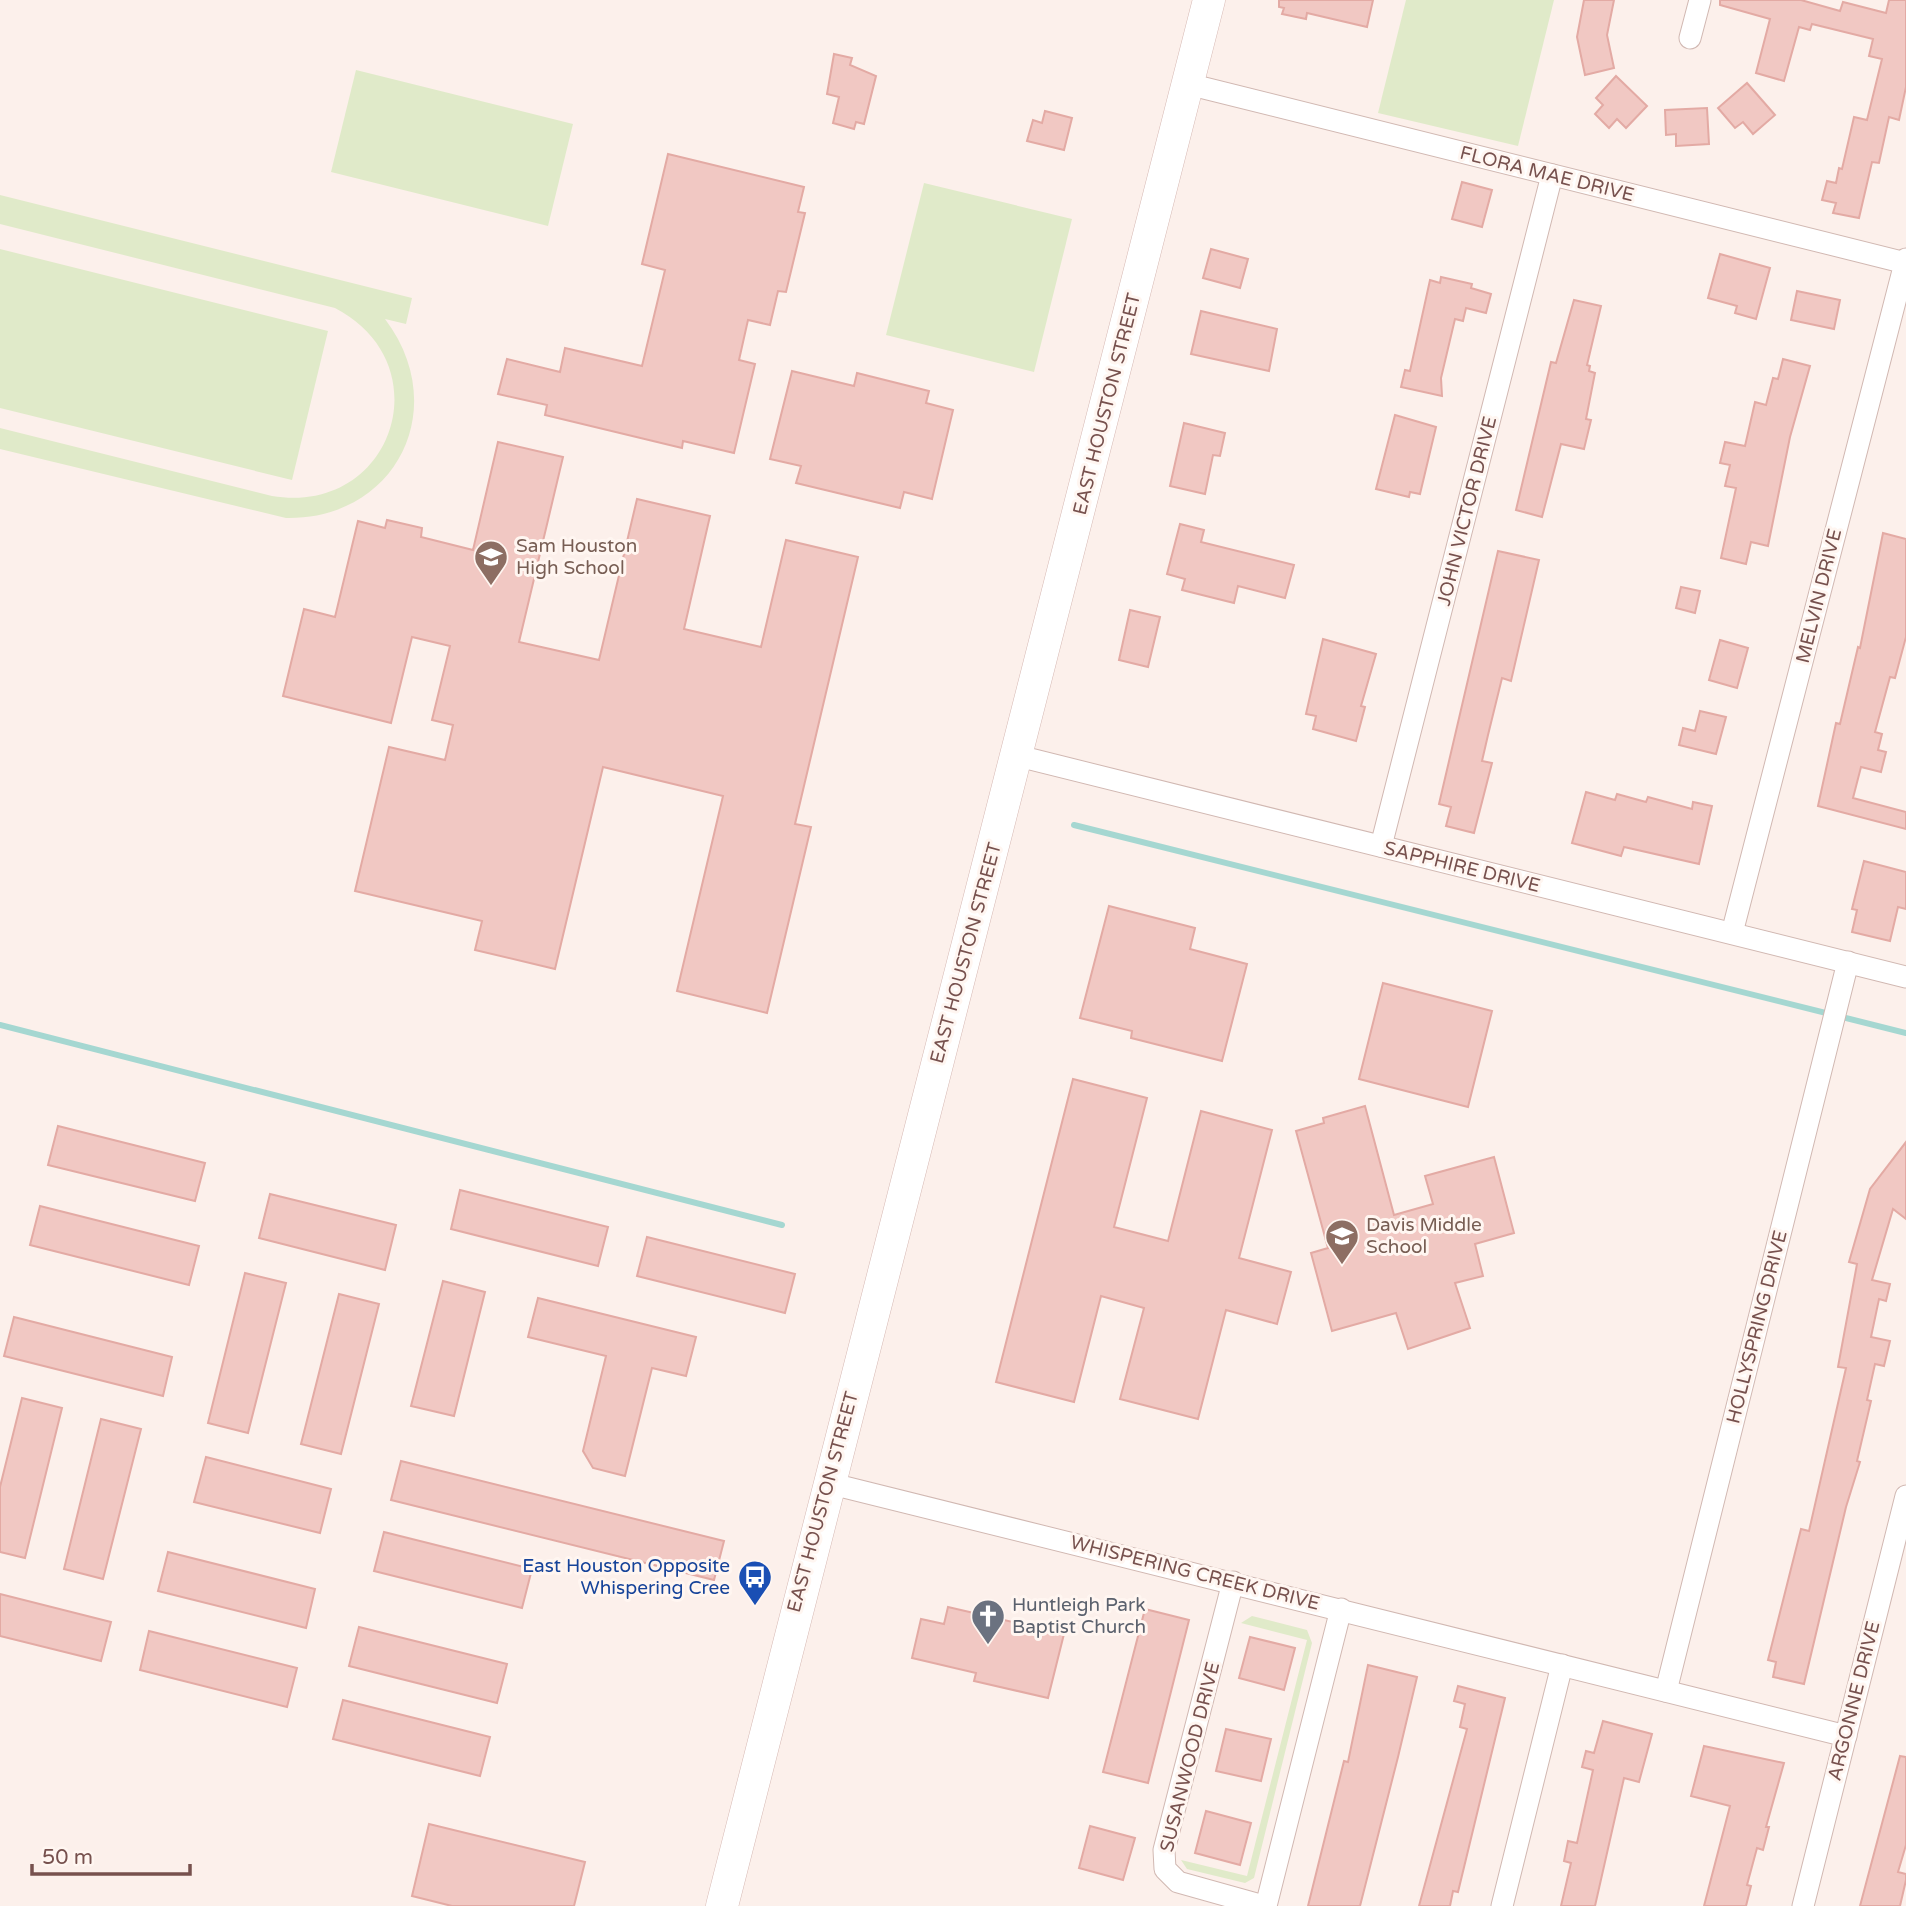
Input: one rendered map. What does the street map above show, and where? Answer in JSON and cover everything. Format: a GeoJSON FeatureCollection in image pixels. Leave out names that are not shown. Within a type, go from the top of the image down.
{"type":"FeatureCollection","features":[{"type":"Feature","properties":{"kind":"main road","name":"EAST HOUSTON STREET"},"geometry":{"type":"LineString","coordinates":[[722,1906],[1209,0]]}},
{"type":"Feature","properties":{"kind":"street"},"geometry":{"type":"LineString","coordinates":[[1690,38],[1700,0]]}},
{"type":"Feature","properties":{"kind":"street","name":"FLORA MAE DRIVE"},"geometry":{"type":"LineString","coordinates":[[1188,84],[1906,262]]}},
{"type":"Feature","properties":{"kind":"street","name":"JOHN VICTOR DRIVE"},"geometry":{"type":"LineString","coordinates":[[1381,846],[1552,175]]}},
{"type":"Feature","properties":{"kind":"street","name":"MELVIN DRIVE"},"geometry":{"type":"LineString","coordinates":[[1732,933],[1906,262]]}},
{"type":"Feature","properties":{"kind":"street","name":"SAPPHIRE DRIVE"},"geometry":{"type":"LineString","coordinates":[[1018,756],[1906,977]]}},
{"type":"Feature","properties":{"kind":"street","name":"HOLLYSPRING DRIVE"},"geometry":{"type":"LineString","coordinates":[[1666,1691],[1848,962]]}},
{"type":"Feature","properties":{"kind":"street","name":"WHISPERING CREEK DRIVE"},"geometry":{"type":"LineString","coordinates":[[828,1483],[1666,1691]]}},
{"type":"Feature","properties":{"kind":"street","name":"ARGONNE DRIVE"},"geometry":{"type":"LineString","coordinates":[[1803,1906],[1906,1496]]}},
{"type":"Feature","properties":{"kind":"street","name":"SUSANWOOD DRIVE"},"geometry":{"type":"LineString","coordinates":[[1233,1582],[1164,1850],[1166,1869],[1178,1882],[1265,1906],[1340,1609]]}},
{"type":"Feature","properties":{"kind":"street"},"geometry":{"type":"LineString","coordinates":[[1502,1906],[1562,1665]]}},
{"type":"Feature","properties":{"kind":"street"},"geometry":{"type":"LineString","coordinates":[[1666,1691],[1846,1736]]}},
{"type":"Feature","properties":{"kind":"green space"},"geometry":{"type":"Polygon","coordinates":[[[1406,0],[1554,0],[1518,146],[1378,113],[1406,0]]]}},
{"type":"Feature","properties":{"kind":"green space"},"geometry":{"type":"Polygon","coordinates":[[[356,70],[573,124],[548,226],[331,172],[356,70]]]}},
{"type":"Feature","properties":{"kind":"green space"},"geometry":{"type":"Polygon","coordinates":[[[924,183],[1072,219],[1034,372],[886,335],[924,183]]]}},
{"type":"Feature","properties":{"kind":"green space"},"geometry":{"type":"Polygon","coordinates":[[[0,195],[412,298],[406,324],[385,319],[405,353],[413,388],[412,421],[402,452],[384,479],[358,500],[325,514],[286,518],[0,449],[0,428],[272,496],[314,496],[348,483],[374,460],[389,430],[394,397],[388,364],[368,333],[335,308],[0,224],[0,195]]]}},
{"type":"Feature","properties":{"kind":"green space"},"geometry":{"type":"Polygon","coordinates":[[[0,249],[328,331],[292,480],[0,408],[0,249]]]}},
{"type":"Feature","properties":{"kind":"green space"},"geometry":{"type":"Polygon","coordinates":[[[1252,1616],[1307,1630],[1312,1643],[1254,1878],[1245,1883],[1187,1869],[1181,1860],[1247,1876],[1307,1640],[1241,1623],[1252,1616]]]}},
{"type":"Feature","properties":{"kind":"building"},"geometry":{"type":"Polygon","coordinates":[[[1279,0],[1373,0],[1367,27],[1307,13],[1306,19],[1282,14],[1284,8],[1279,7],[1279,0]]]}},
{"type":"Feature","properties":{"kind":"building"},"geometry":{"type":"Polygon","coordinates":[[[1584,0],[1614,0],[1607,35],[1614,68],[1585,75],[1577,37],[1584,0]]]}},
{"type":"Feature","properties":{"kind":"building"},"geometry":{"type":"Polygon","coordinates":[[[1720,0],[1801,0],[1840,11],[1843,2],[1886,13],[1889,0],[1906,0],[1906,87],[1899,120],[1889,117],[1879,163],[1872,162],[1859,218],[1833,213],[1836,203],[1822,200],[1827,181],[1836,183],[1839,168],[1842,169],[1854,117],[1867,120],[1882,59],[1869,56],[1873,39],[1812,24],[1810,30],[1799,27],[1784,81],[1756,73],[1770,19],[1720,5],[1720,0]]]}},
{"type":"Feature","properties":{"kind":"building"},"geometry":{"type":"Polygon","coordinates":[[[834,54],[852,58],[850,65],[876,76],[864,124],[856,122],[854,129],[833,123],[839,97],[827,94],[834,54]]]}},
{"type":"Feature","properties":{"kind":"building"},"geometry":{"type":"Polygon","coordinates":[[[1616,76],[1647,106],[1626,128],[1617,119],[1609,128],[1595,114],[1603,105],[1596,98],[1616,76]]]}},
{"type":"Feature","properties":{"kind":"building"},"geometry":{"type":"Polygon","coordinates":[[[1747,83],[1775,115],[1753,134],[1743,122],[1735,128],[1718,108],[1747,83]]]}},
{"type":"Feature","properties":{"kind":"building"},"geometry":{"type":"Polygon","coordinates":[[[1707,108],[1709,144],[1676,146],[1676,134],[1666,135],[1665,110],[1707,108]]]}},
{"type":"Feature","properties":{"kind":"building"},"geometry":{"type":"Polygon","coordinates":[[[1045,111],[1072,118],[1064,150],[1027,141],[1033,120],[1042,123],[1045,111]]]}},
{"type":"Feature","properties":{"kind":"building"},"geometry":{"type":"Polygon","coordinates":[[[668,154],[804,187],[798,212],[805,213],[786,292],[778,291],[770,325],[748,320],[739,360],[755,364],[734,453],[683,441],[682,448],[545,415],[547,405],[498,394],[507,359],[560,372],[565,348],[642,366],[665,270],[642,264],[668,154]]]}},
{"type":"Feature","properties":{"kind":"building"},"geometry":{"type":"Polygon","coordinates":[[[1462,182],[1492,190],[1482,227],[1452,219],[1462,182]]]}},
{"type":"Feature","properties":{"kind":"building"},"geometry":{"type":"Polygon","coordinates":[[[1211,249],[1248,259],[1240,288],[1203,278],[1211,249]]]}},
{"type":"Feature","properties":{"kind":"building"},"geometry":{"type":"Polygon","coordinates":[[[1720,254],[1770,268],[1756,319],[1735,313],[1737,306],[1708,298],[1720,254]]]}},
{"type":"Feature","properties":{"kind":"building"},"geometry":{"type":"Polygon","coordinates":[[[1441,277],[1472,284],[1471,288],[1491,294],[1486,313],[1466,308],[1463,321],[1455,319],[1441,378],[1442,396],[1401,387],[1405,370],[1410,371],[1430,280],[1440,283],[1441,277]]]}},
{"type":"Feature","properties":{"kind":"building"},"geometry":{"type":"Polygon","coordinates":[[[1797,291],[1840,300],[1834,329],[1791,320],[1797,291]]]}},
{"type":"Feature","properties":{"kind":"building"},"geometry":{"type":"Polygon","coordinates":[[[1574,300],[1601,306],[1587,365],[1590,366],[1589,371],[1595,373],[1586,419],[1591,420],[1584,449],[1561,444],[1542,517],[1516,510],[1551,362],[1556,363],[1574,300]]]}},
{"type":"Feature","properties":{"kind":"building"},"geometry":{"type":"Polygon","coordinates":[[[1201,311],[1277,329],[1269,371],[1191,354],[1201,311]]]}},
{"type":"Feature","properties":{"kind":"building"},"geometry":{"type":"Polygon","coordinates":[[[1783,359],[1810,366],[1790,437],[1768,546],[1751,542],[1746,564],[1721,558],[1736,488],[1725,486],[1730,465],[1720,463],[1725,442],[1745,446],[1755,402],[1766,405],[1773,378],[1778,379],[1783,359]]]}},
{"type":"Feature","properties":{"kind":"building"},"geometry":{"type":"Polygon","coordinates":[[[792,371],[854,386],[857,373],[929,391],[926,403],[953,410],[932,499],[904,492],[900,508],[796,483],[801,466],[770,459],[792,371]]]}},
{"type":"Feature","properties":{"kind":"building"},"geometry":{"type":"Polygon","coordinates":[[[1395,415],[1436,427],[1420,494],[1410,492],[1409,497],[1376,489],[1395,415]]]}},
{"type":"Feature","properties":{"kind":"building"},"geometry":{"type":"Polygon","coordinates":[[[1184,423],[1225,433],[1220,456],[1213,455],[1205,494],[1170,486],[1184,423]]]}},
{"type":"Feature","properties":{"kind":"building"},"geometry":{"type":"Polygon","coordinates":[[[498,442],[563,457],[519,642],[599,660],[637,499],[710,516],[684,629],[761,647],[786,540],[858,557],[795,824],[811,827],[767,1013],[677,991],[723,796],[603,767],[555,969],[475,950],[482,921],[355,891],[389,747],[445,760],[453,725],[432,720],[450,646],[412,637],[391,723],[283,696],[304,609],[335,617],[358,521],[385,528],[387,520],[422,528],[421,537],[473,550],[498,442]]]}},
{"type":"Feature","properties":{"kind":"building"},"geometry":{"type":"Polygon","coordinates":[[[1180,524],[1204,530],[1201,542],[1294,565],[1285,598],[1238,586],[1234,603],[1182,590],[1185,579],[1167,574],[1180,524]]]}},
{"type":"Feature","properties":{"kind":"building"},"geometry":{"type":"Polygon","coordinates":[[[1883,533],[1906,539],[1906,637],[1895,678],[1890,677],[1875,732],[1882,734],[1878,750],[1886,752],[1881,772],[1861,767],[1853,798],[1906,812],[1906,829],[1818,806],[1836,723],[1840,724],[1858,647],[1860,648],[1883,533]]]}},
{"type":"Feature","properties":{"kind":"building"},"geometry":{"type":"Polygon","coordinates":[[[1498,551],[1539,560],[1511,681],[1502,678],[1488,735],[1482,761],[1492,763],[1474,833],[1446,826],[1451,807],[1439,804],[1498,551]]]}},
{"type":"Feature","properties":{"kind":"building"},"geometry":{"type":"Polygon","coordinates":[[[1681,587],[1700,591],[1695,613],[1676,608],[1681,587]]]}},
{"type":"Feature","properties":{"kind":"building"},"geometry":{"type":"Polygon","coordinates":[[[1130,610],[1160,617],[1148,667],[1119,660],[1130,610]]]}},
{"type":"Feature","properties":{"kind":"building"},"geometry":{"type":"Polygon","coordinates":[[[1323,639],[1376,654],[1361,706],[1365,707],[1356,741],[1313,729],[1316,716],[1306,714],[1323,639]]]}},
{"type":"Feature","properties":{"kind":"building"},"geometry":{"type":"Polygon","coordinates":[[[1720,640],[1748,648],[1737,688],[1709,680],[1720,640]]]}},
{"type":"Feature","properties":{"kind":"building"},"geometry":{"type":"Polygon","coordinates":[[[1700,711],[1726,717],[1716,754],[1679,745],[1683,728],[1695,731],[1700,711]]]}},
{"type":"Feature","properties":{"kind":"building"},"geometry":{"type":"Polygon","coordinates":[[[1586,792],[1615,800],[1617,794],[1646,802],[1648,797],[1692,809],[1693,802],[1712,806],[1699,864],[1624,847],[1621,856],[1572,843],[1586,792]]]}},
{"type":"Feature","properties":{"kind":"building"},"geometry":{"type":"Polygon","coordinates":[[[1864,861],[1906,872],[1906,909],[1898,907],[1890,941],[1852,932],[1857,910],[1852,909],[1864,861]]]}},
{"type":"Feature","properties":{"kind":"building"},"geometry":{"type":"Polygon","coordinates":[[[1109,906],[1195,928],[1190,949],[1247,964],[1222,1061],[1131,1038],[1132,1031],[1080,1018],[1109,906]]]}},
{"type":"Feature","properties":{"kind":"building"},"geometry":{"type":"Polygon","coordinates":[[[1383,983],[1492,1011],[1468,1107],[1359,1079],[1383,983]]]}},
{"type":"Feature","properties":{"kind":"building"},"geometry":{"type":"Polygon","coordinates":[[[1073,1079],[1147,1098],[1114,1227],[1168,1241],[1201,1111],[1272,1130],[1239,1258],[1291,1272],[1277,1324],[1226,1310],[1198,1419],[1120,1399],[1144,1308],[1101,1296],[1074,1402],[996,1382],[1073,1079]]]}},
{"type":"Feature","properties":{"kind":"building"},"geometry":{"type":"Polygon","coordinates":[[[1365,1106],[1394,1215],[1433,1204],[1425,1176],[1494,1157],[1514,1233],[1475,1244],[1483,1276],[1455,1283],[1470,1328],[1408,1349],[1396,1313],[1332,1331],[1311,1253],[1328,1248],[1296,1131],[1324,1123],[1323,1118],[1365,1106]]]}},
{"type":"Feature","properties":{"kind":"building"},"geometry":{"type":"Polygon","coordinates":[[[58,1126],[205,1163],[195,1201],[48,1165],[58,1126]]]}},
{"type":"Feature","properties":{"kind":"building"},"geometry":{"type":"Polygon","coordinates":[[[1906,1142],[1906,1219],[1893,1209],[1872,1280],[1890,1284],[1886,1301],[1879,1299],[1871,1337],[1890,1341],[1884,1366],[1875,1364],[1867,1400],[1871,1401],[1857,1461],[1860,1462],[1846,1507],[1804,1684],[1773,1677],[1776,1662],[1768,1660],[1801,1529],[1809,1531],[1846,1368],[1838,1367],[1857,1264],[1849,1262],[1870,1189],[1906,1142]]]}},
{"type":"Feature","properties":{"kind":"building"},"geometry":{"type":"Polygon","coordinates":[[[460,1190],[608,1227],[598,1266],[451,1229],[460,1190]]]}},
{"type":"Feature","properties":{"kind":"building"},"geometry":{"type":"Polygon","coordinates":[[[270,1194],[396,1225],[385,1270],[259,1238],[270,1194]]]}},
{"type":"Feature","properties":{"kind":"building"},"geometry":{"type":"Polygon","coordinates":[[[40,1206],[199,1246],[189,1285],[30,1245],[40,1206]]]}},
{"type":"Feature","properties":{"kind":"building"},"geometry":{"type":"Polygon","coordinates":[[[647,1237],[795,1274],[785,1313],[637,1276],[647,1237]]]}},
{"type":"Feature","properties":{"kind":"building"},"geometry":{"type":"Polygon","coordinates":[[[245,1273],[286,1283],[248,1433],[208,1423],[245,1273]]]}},
{"type":"Feature","properties":{"kind":"building"},"geometry":{"type":"Polygon","coordinates":[[[443,1281],[485,1292],[454,1416],[411,1406],[443,1281]]]}},
{"type":"Feature","properties":{"kind":"building"},"geometry":{"type":"Polygon","coordinates":[[[339,1294],[379,1304],[341,1454],[301,1444],[339,1294]]]}},
{"type":"Feature","properties":{"kind":"building"},"geometry":{"type":"Polygon","coordinates":[[[538,1298],[696,1337],[686,1376],[652,1368],[625,1476],[593,1468],[583,1451],[606,1356],[528,1337],[538,1298]]]}},
{"type":"Feature","properties":{"kind":"building"},"geometry":{"type":"Polygon","coordinates":[[[14,1317],[172,1357],[163,1396],[4,1356],[14,1317]]]}},
{"type":"Feature","properties":{"kind":"building"},"geometry":{"type":"Polygon","coordinates":[[[22,1398],[62,1408],[25,1558],[0,1552],[0,1487],[22,1398]]]}},
{"type":"Feature","properties":{"kind":"building"},"geometry":{"type":"Polygon","coordinates":[[[101,1419],[141,1429],[103,1579],[64,1569],[101,1419]]]}},
{"type":"Feature","properties":{"kind":"building"},"geometry":{"type":"Polygon","coordinates":[[[206,1457],[331,1489],[320,1533],[194,1502],[206,1457]]]}},
{"type":"Feature","properties":{"kind":"building"},"geometry":{"type":"Polygon","coordinates":[[[401,1461],[724,1541],[714,1580],[391,1500],[401,1461]]]}},
{"type":"Feature","properties":{"kind":"building"},"geometry":{"type":"Polygon","coordinates":[[[384,1532],[532,1569],[522,1608],[374,1571],[384,1532]]]}},
{"type":"Feature","properties":{"kind":"building"},"geometry":{"type":"Polygon","coordinates":[[[168,1552],[315,1589],[306,1628],[158,1591],[168,1552]]]}},
{"type":"Feature","properties":{"kind":"building"},"geometry":{"type":"Polygon","coordinates":[[[0,1594],[111,1622],[101,1661],[0,1636],[0,1594]]]}},
{"type":"Feature","properties":{"kind":"building","name":"Huntleigh Park Baptist Church"},"geometry":{"type":"Polygon","coordinates":[[[948,1607],[1064,1634],[1048,1698],[974,1681],[976,1673],[912,1658],[921,1619],[944,1624],[948,1607]]]}},
{"type":"Feature","properties":{"kind":"building"},"geometry":{"type":"Polygon","coordinates":[[[1145,1609],[1189,1620],[1148,1783],[1103,1772],[1145,1609]]]}},
{"type":"Feature","properties":{"kind":"building"},"geometry":{"type":"Polygon","coordinates":[[[359,1627],[507,1664],[497,1703],[349,1666],[359,1627]]]}},
{"type":"Feature","properties":{"kind":"building"},"geometry":{"type":"Polygon","coordinates":[[[149,1631],[297,1668],[287,1707],[140,1670],[149,1631]]]}},
{"type":"Feature","properties":{"kind":"building"},"geometry":{"type":"Polygon","coordinates":[[[1250,1637],[1295,1648],[1284,1690],[1239,1678],[1250,1637]]]}},
{"type":"Feature","properties":{"kind":"building"},"geometry":{"type":"Polygon","coordinates":[[[1368,1665],[1417,1677],[1398,1757],[1360,1906],[1308,1906],[1344,1761],[1348,1762],[1368,1665]]]}},
{"type":"Feature","properties":{"kind":"building"},"geometry":{"type":"Polygon","coordinates":[[[1458,1686],[1505,1698],[1458,1892],[1453,1891],[1450,1906],[1419,1906],[1467,1729],[1460,1727],[1465,1704],[1454,1701],[1458,1686]]]}},
{"type":"Feature","properties":{"kind":"building"},"geometry":{"type":"Polygon","coordinates":[[[343,1700],[490,1737],[480,1776],[333,1739],[343,1700]]]}},
{"type":"Feature","properties":{"kind":"building"},"geometry":{"type":"Polygon","coordinates":[[[1603,1721],[1652,1734],[1639,1782],[1624,1778],[1595,1906],[1561,1906],[1571,1863],[1564,1861],[1568,1841],[1577,1843],[1593,1770],[1582,1767],[1586,1751],[1594,1753],[1603,1721]]]}},
{"type":"Feature","properties":{"kind":"building"},"geometry":{"type":"Polygon","coordinates":[[[1226,1729],[1271,1739],[1261,1781],[1216,1771],[1226,1729]]]}},
{"type":"Feature","properties":{"kind":"building"},"geometry":{"type":"Polygon","coordinates":[[[1704,1746],[1784,1763],[1766,1827],[1769,1827],[1763,1850],[1757,1848],[1747,1885],[1751,1886],[1746,1906],[1704,1906],[1730,1806],[1691,1796],[1704,1746]]]}},
{"type":"Feature","properties":{"kind":"building"},"geometry":{"type":"Polygon","coordinates":[[[1900,1756],[1906,1757],[1906,1845],[1898,1872],[1906,1874],[1906,1880],[1900,1906],[1860,1906],[1900,1756]]]}},
{"type":"Feature","properties":{"kind":"building"},"geometry":{"type":"Polygon","coordinates":[[[1206,1811],[1251,1823],[1240,1865],[1195,1853],[1206,1811]]]}},
{"type":"Feature","properties":{"kind":"building"},"geometry":{"type":"Polygon","coordinates":[[[429,1824],[585,1862],[574,1906],[452,1906],[412,1896],[429,1824]]]}},
{"type":"Feature","properties":{"kind":"building"},"geometry":{"type":"Polygon","coordinates":[[[1090,1826],[1135,1838],[1123,1880],[1079,1868],[1090,1826]]]}},
{"type":"Feature","properties":{"kind":"waterway"},"geometry":{"type":"LineString","coordinates":[[1074,825],[1906,1033]]}},
{"type":"Feature","properties":{"kind":"waterway"},"geometry":{"type":"LineString","coordinates":[[0,1025],[782,1225]]}},
{"type":"Feature","properties":{"kind":"place","name":"Sam Houston High School"},"geometry":{"type":"Point","coordinates":[491,587]}},
{"type":"Feature","properties":{"kind":"place","name":"Davis Middle School"},"geometry":{"type":"Point","coordinates":[1342,1266]}},
{"type":"Feature","properties":{"kind":"place","name":"East Houston Opposite Whispering Cree"},"geometry":{"type":"Point","coordinates":[755,1607]}},
{"type":"Feature","properties":{"kind":"place","name":"Huntleigh Park Baptist Church"},"geometry":{"type":"Point","coordinates":[988,1646]}}]}
